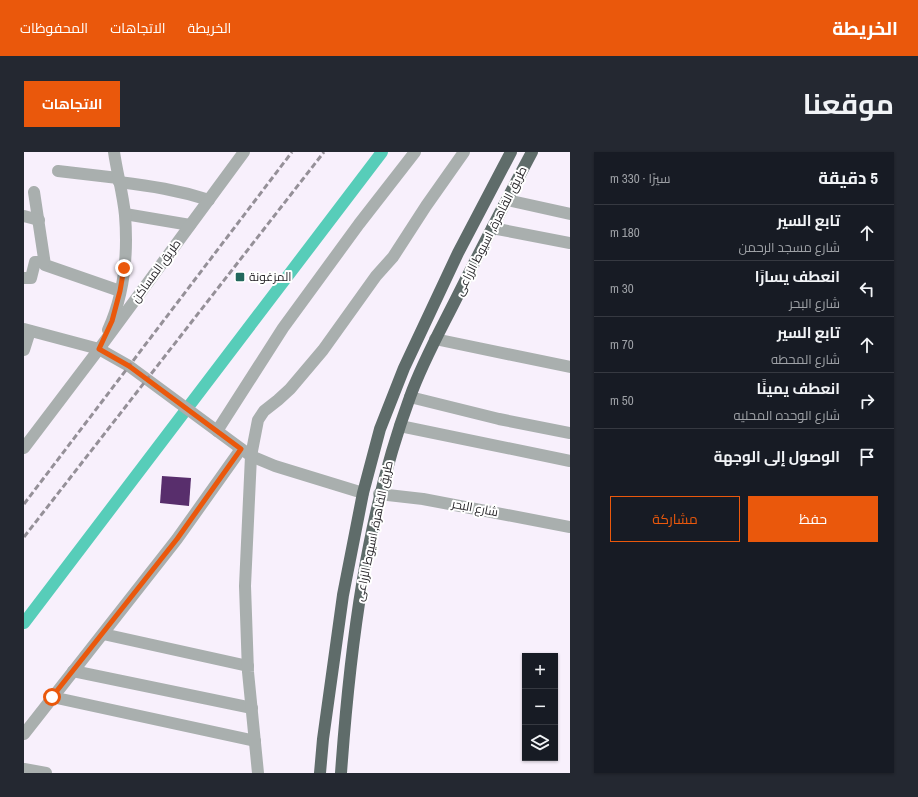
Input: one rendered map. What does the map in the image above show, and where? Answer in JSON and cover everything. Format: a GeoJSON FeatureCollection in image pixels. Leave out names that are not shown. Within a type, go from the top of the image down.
{"type":"FeatureCollection","features":[{"type":"Feature","properties":{"kind":"highway","name":"طريق القاهرة, اسيوط الزراعى"},"geometry":{"type":"LineString","coordinates":[[320,773],[323,739],[343,595],[363,493],[380,429],[404,368],[458,254],[511,152]]}},
{"type":"Feature","properties":{"kind":"highway","name":"طريق القاهرة, اسيوط الزراعى"},"geometry":{"type":"LineString","coordinates":[[341,773],[349,673],[360,596],[379,494],[388,461],[423,364],[532,152]]}},
{"type":"Feature","properties":{"kind":"street"},"geometry":{"type":"LineString","coordinates":[[99,349],[112,321],[124,268],[126,241],[124,214],[114,152]]}},
{"type":"Feature","properties":{"kind":"street","name":"طريق المساكن"},"geometry":{"type":"LineString","coordinates":[[26,441],[99,349],[244,152]]}},
{"type":"Feature","properties":{"kind":"street"},"geometry":{"type":"LineString","coordinates":[[217,431],[283,328],[359,224],[415,152]]}},
{"type":"Feature","properties":{"kind":"street"},"geometry":{"type":"LineString","coordinates":[[24,734],[246,452],[261,415],[290,389],[323,350],[376,276],[393,256],[464,152]]}},
{"type":"Feature","properties":{"kind":"street"},"geometry":{"type":"LineString","coordinates":[[58,171],[186,192],[209,200]]}},
{"type":"Feature","properties":{"kind":"street"},"geometry":{"type":"LineString","coordinates":[[34,192],[45,264],[47,266],[120,291]]}},
{"type":"Feature","properties":{"kind":"street"},"geometry":{"type":"LineString","coordinates":[[507,200],[570,214]]}},
{"type":"Feature","properties":{"kind":"street"},"geometry":{"type":"LineString","coordinates":[[124,214],[190,225]]}},
{"type":"Feature","properties":{"kind":"street"},"geometry":{"type":"LineString","coordinates":[[24,216],[39,220]]}},
{"type":"Feature","properties":{"kind":"street"},"geometry":{"type":"LineString","coordinates":[[492,228],[570,243]]}},
{"type":"Feature","properties":{"kind":"street"},"geometry":{"type":"LineString","coordinates":[[24,278],[32,278],[35,262],[44,262]]}},
{"type":"Feature","properties":{"kind":"street"},"geometry":{"type":"LineString","coordinates":[[24,350],[27,330],[99,349],[129,366],[246,452],[275,466],[363,493]]}},
{"type":"Feature","properties":{"kind":"street"},"geometry":{"type":"LineString","coordinates":[[436,339],[570,367]]}},
{"type":"Feature","properties":{"kind":"street"},"geometry":{"type":"LineString","coordinates":[[410,397],[499,419],[570,434]]}},
{"type":"Feature","properties":{"kind":"street"},"geometry":{"type":"LineString","coordinates":[[400,426],[570,461]]}},
{"type":"Feature","properties":{"kind":"street"},"geometry":{"type":"LineString","coordinates":[[246,452],[245,586],[248,666],[258,773]]}},
{"type":"Feature","properties":{"kind":"street","name":"شارع البحر"},"geometry":{"type":"LineString","coordinates":[[379,494],[423,499],[570,527]]}},
{"type":"Feature","properties":{"kind":"street"},"geometry":{"type":"LineString","coordinates":[[103,634],[248,666]]}},
{"type":"Feature","properties":{"kind":"street"},"geometry":{"type":"LineString","coordinates":[[73,671],[252,708]]}},
{"type":"Feature","properties":{"kind":"street"},"geometry":{"type":"LineString","coordinates":[[52,697],[255,741]]}},
{"type":"Feature","properties":{"kind":"street"},"geometry":{"type":"LineString","coordinates":[[24,769],[46,773]]}},
{"type":"Feature","properties":{"kind":"building"},"geometry":{"type":"Polygon","coordinates":[[[162,476],[191,478],[189,506],[160,503],[162,476]]]}},
{"type":"Feature","properties":{"kind":"waterway"},"geometry":{"type":"LineString","coordinates":[[24,623],[382,152]]}},
{"type":"Feature","properties":{"kind":"railway"},"geometry":{"type":"LineString","coordinates":[[24,504],[292,152]]}},
{"type":"Feature","properties":{"kind":"railway"},"geometry":{"type":"LineString","coordinates":[[24,537],[324,152]]}},
{"type":"Feature","properties":{"kind":"place","name":"المزغونة"},"geometry":{"type":"Point","coordinates":[240,277]}},
{"type":"Feature","properties":{"kind":"route"},"geometry":{"type":"LineString","coordinates":[[52,697],[177,539],[241,449],[129,366],[99,349],[112,321],[124,268]]}}]}
